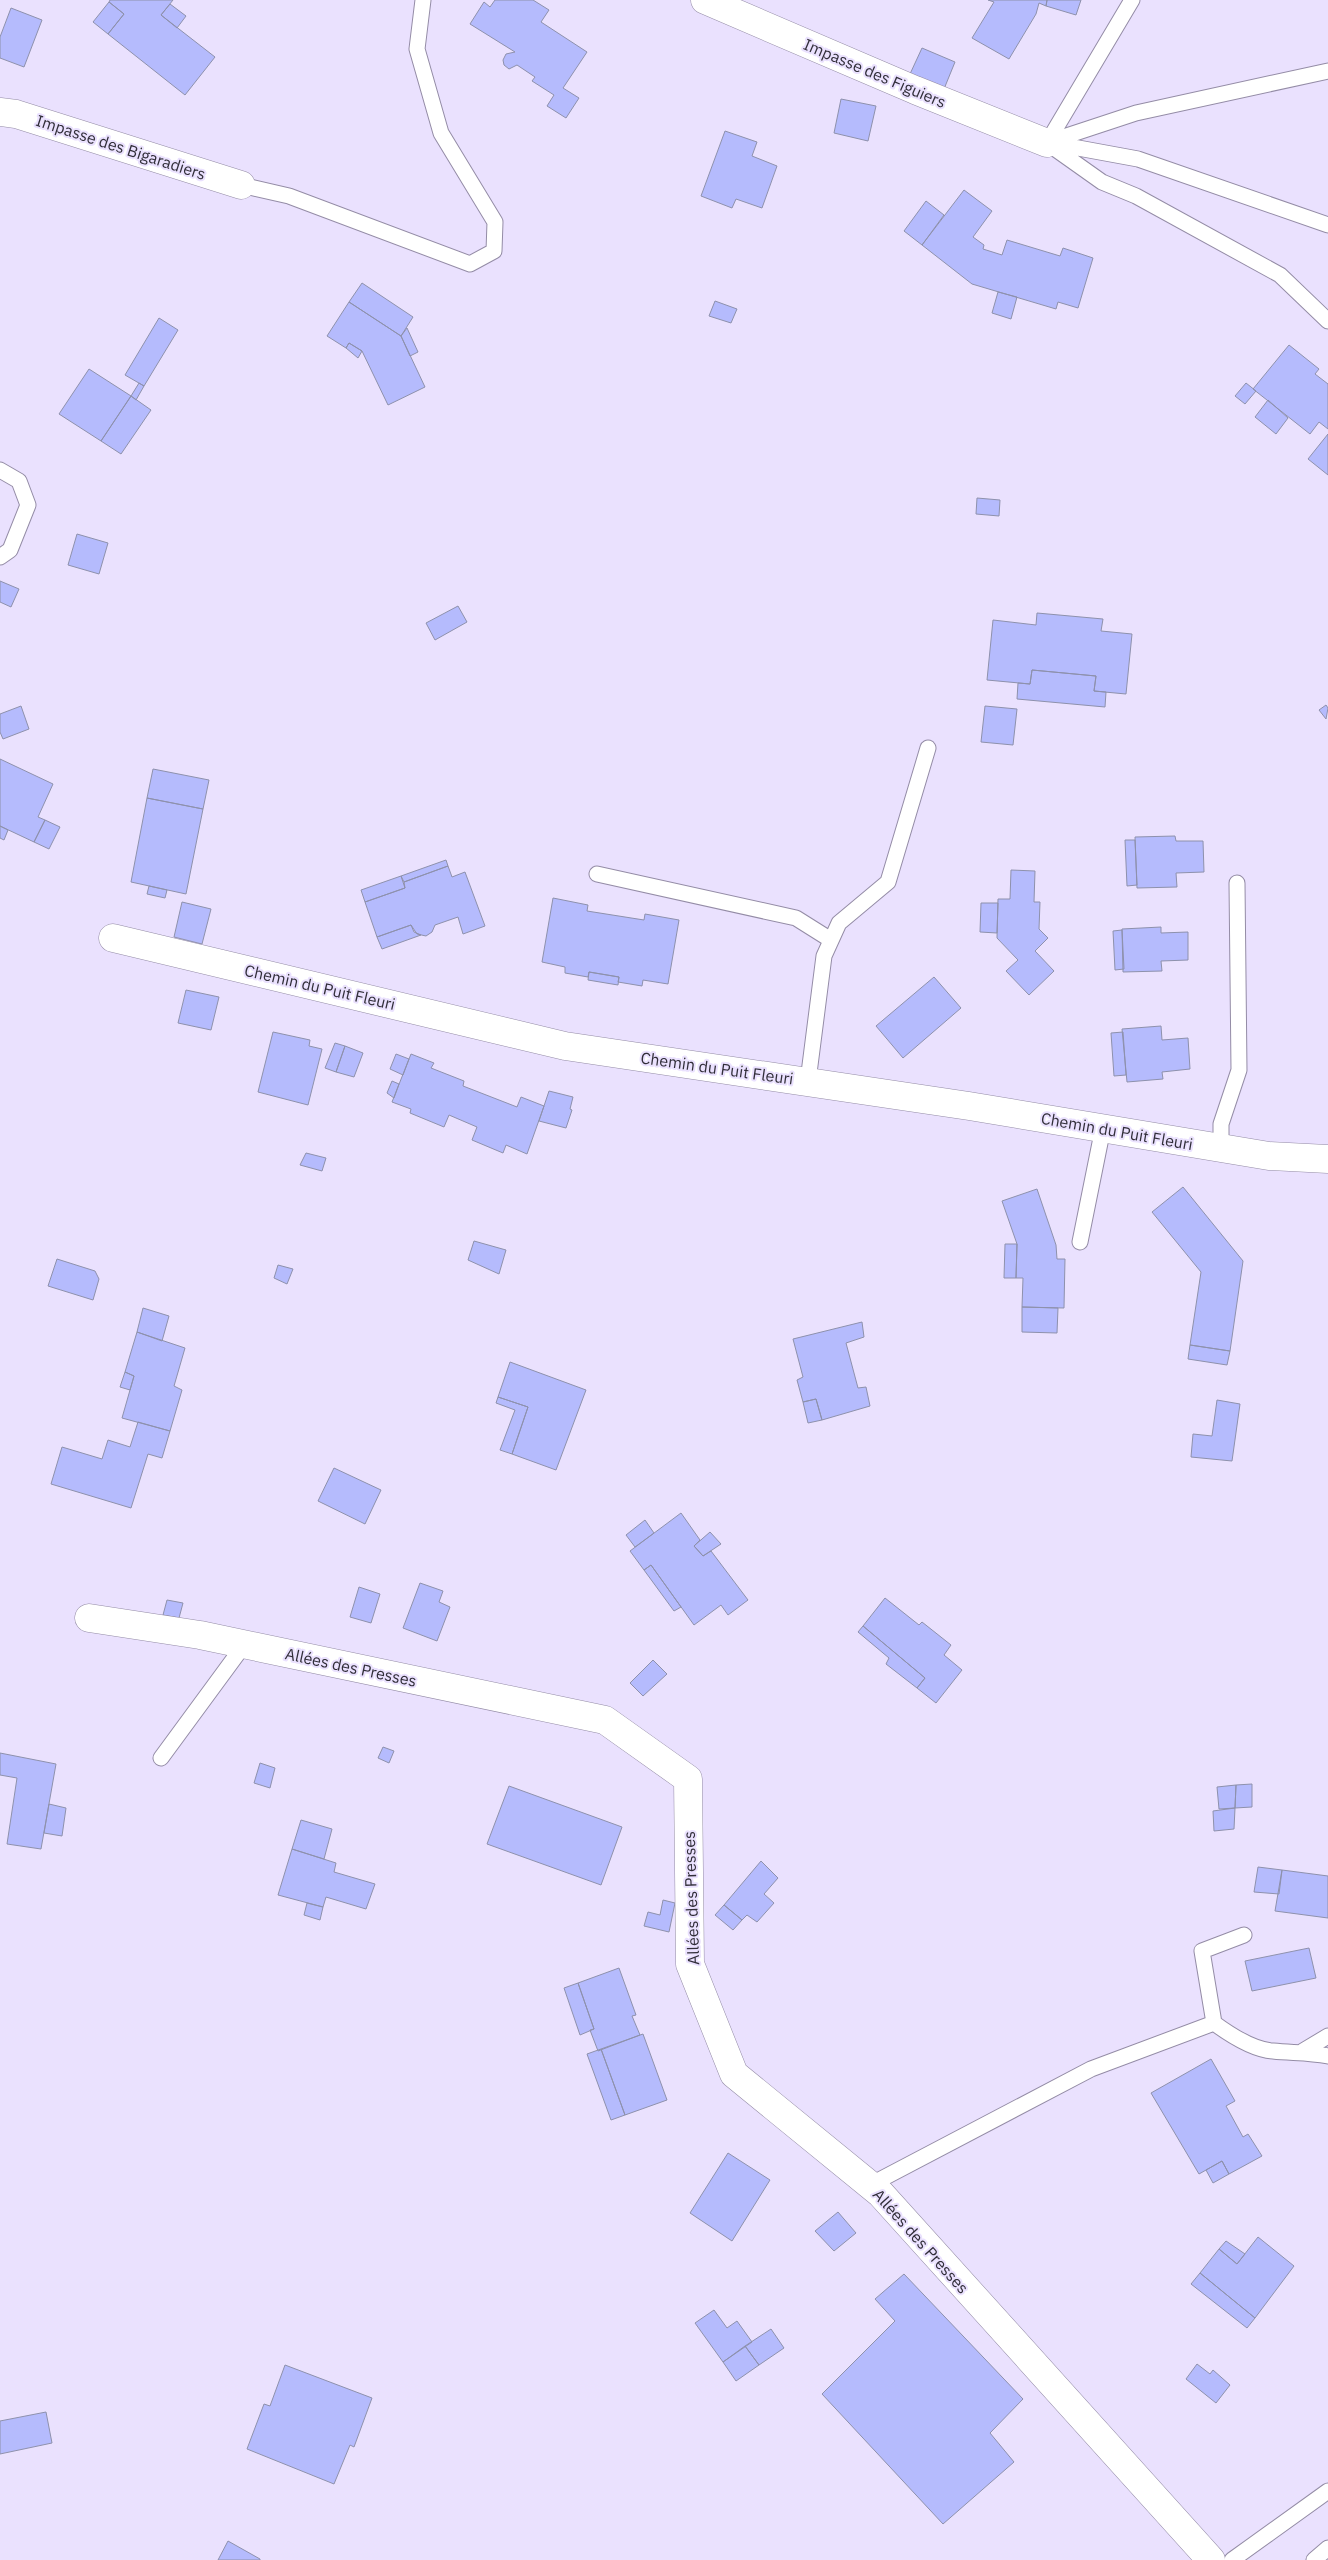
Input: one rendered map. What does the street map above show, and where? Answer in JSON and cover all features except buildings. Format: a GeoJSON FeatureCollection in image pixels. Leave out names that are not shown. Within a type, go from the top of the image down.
{"type":"FeatureCollection","features":[{"type":"Feature","properties":{"kind":"street","name":"Impasse des Figuiers"},"geometry":{"type":"LineString","coordinates":[[705,0],[914,90],[1047,143]]}},
{"type":"Feature","properties":{"kind":"street","name":"Impasse des Bigaradiers"},"geometry":{"type":"LineString","coordinates":[[0,112],[16,114],[241,185]]}},
{"type":"Feature","properties":{"kind":"street","name":"Chemin du Puit Fleuri"},"geometry":{"type":"LineString","coordinates":[[113,938],[565,1046],[808,1081],[1269,1156],[1328,1159]]}},
{"type":"Feature","properties":{"kind":"street","name":"Allées des Presses"},"geometry":{"type":"LineString","coordinates":[[90,1618],[244,1644],[606,1720],[688,1779],[690,1964],[734,2074],[870,2185],[1210,2560]]}},
{"type":"Feature","properties":{"kind":"lane"},"geometry":{"type":"LineString","coordinates":[[241,185],[289,196],[470,264],[494,251],[495,222],[441,134],[417,49],[423,0]]}},
{"type":"Feature","properties":{"kind":"lane"},"geometry":{"type":"LineString","coordinates":[[1047,143],[1132,0]]}},
{"type":"Feature","properties":{"kind":"lane"},"geometry":{"type":"LineString","coordinates":[[1047,143],[1136,113],[1328,71]]}},
{"type":"Feature","properties":{"kind":"lane"},"geometry":{"type":"LineString","coordinates":[[1047,143],[1138,159],[1328,225]]}},
{"type":"Feature","properties":{"kind":"lane"},"geometry":{"type":"LineString","coordinates":[[1047,143],[1102,182],[1136,196],[1280,276],[1328,321]]}},
{"type":"Feature","properties":{"kind":"lane"},"geometry":{"type":"LineString","coordinates":[[0,470],[19,481],[28,505],[10,550],[0,557]]}},
{"type":"Feature","properties":{"kind":"lane"},"geometry":{"type":"LineString","coordinates":[[808,1081],[824,956],[839,923],[888,882],[928,748]]}},
{"type":"Feature","properties":{"kind":"lane"},"geometry":{"type":"LineString","coordinates":[[597,874],[796,918],[831,940]]}},
{"type":"Feature","properties":{"kind":"lane"},"geometry":{"type":"LineString","coordinates":[[1221,1148],[1221,1124],[1240,1070],[1237,883]]}},
{"type":"Feature","properties":{"kind":"lane"},"geometry":{"type":"LineString","coordinates":[[1080,1242],[1103,1128]]}},
{"type":"Feature","properties":{"kind":"lane"},"geometry":{"type":"LineString","coordinates":[[161,1758],[244,1644]]}},
{"type":"Feature","properties":{"kind":"lane"},"geometry":{"type":"LineString","coordinates":[[1244,1935],[1202,1951],[1214,2023],[1231,2036],[1271,2052],[1303,2051],[1328,2056]]}},
{"type":"Feature","properties":{"kind":"lane"},"geometry":{"type":"LineString","coordinates":[[870,2185],[1091,2069],[1214,2023]]}},
{"type":"Feature","properties":{"kind":"lane"},"geometry":{"type":"LineString","coordinates":[[1303,2051],[1328,2036]]}},
{"type":"Feature","properties":{"kind":"lane"},"geometry":{"type":"LineString","coordinates":[[1232,2560],[1328,2491]]}},
{"type":"Feature","properties":{"kind":"lane"},"geometry":{"type":"LineString","coordinates":[[1314,2560],[1328,2548]]}}]}
